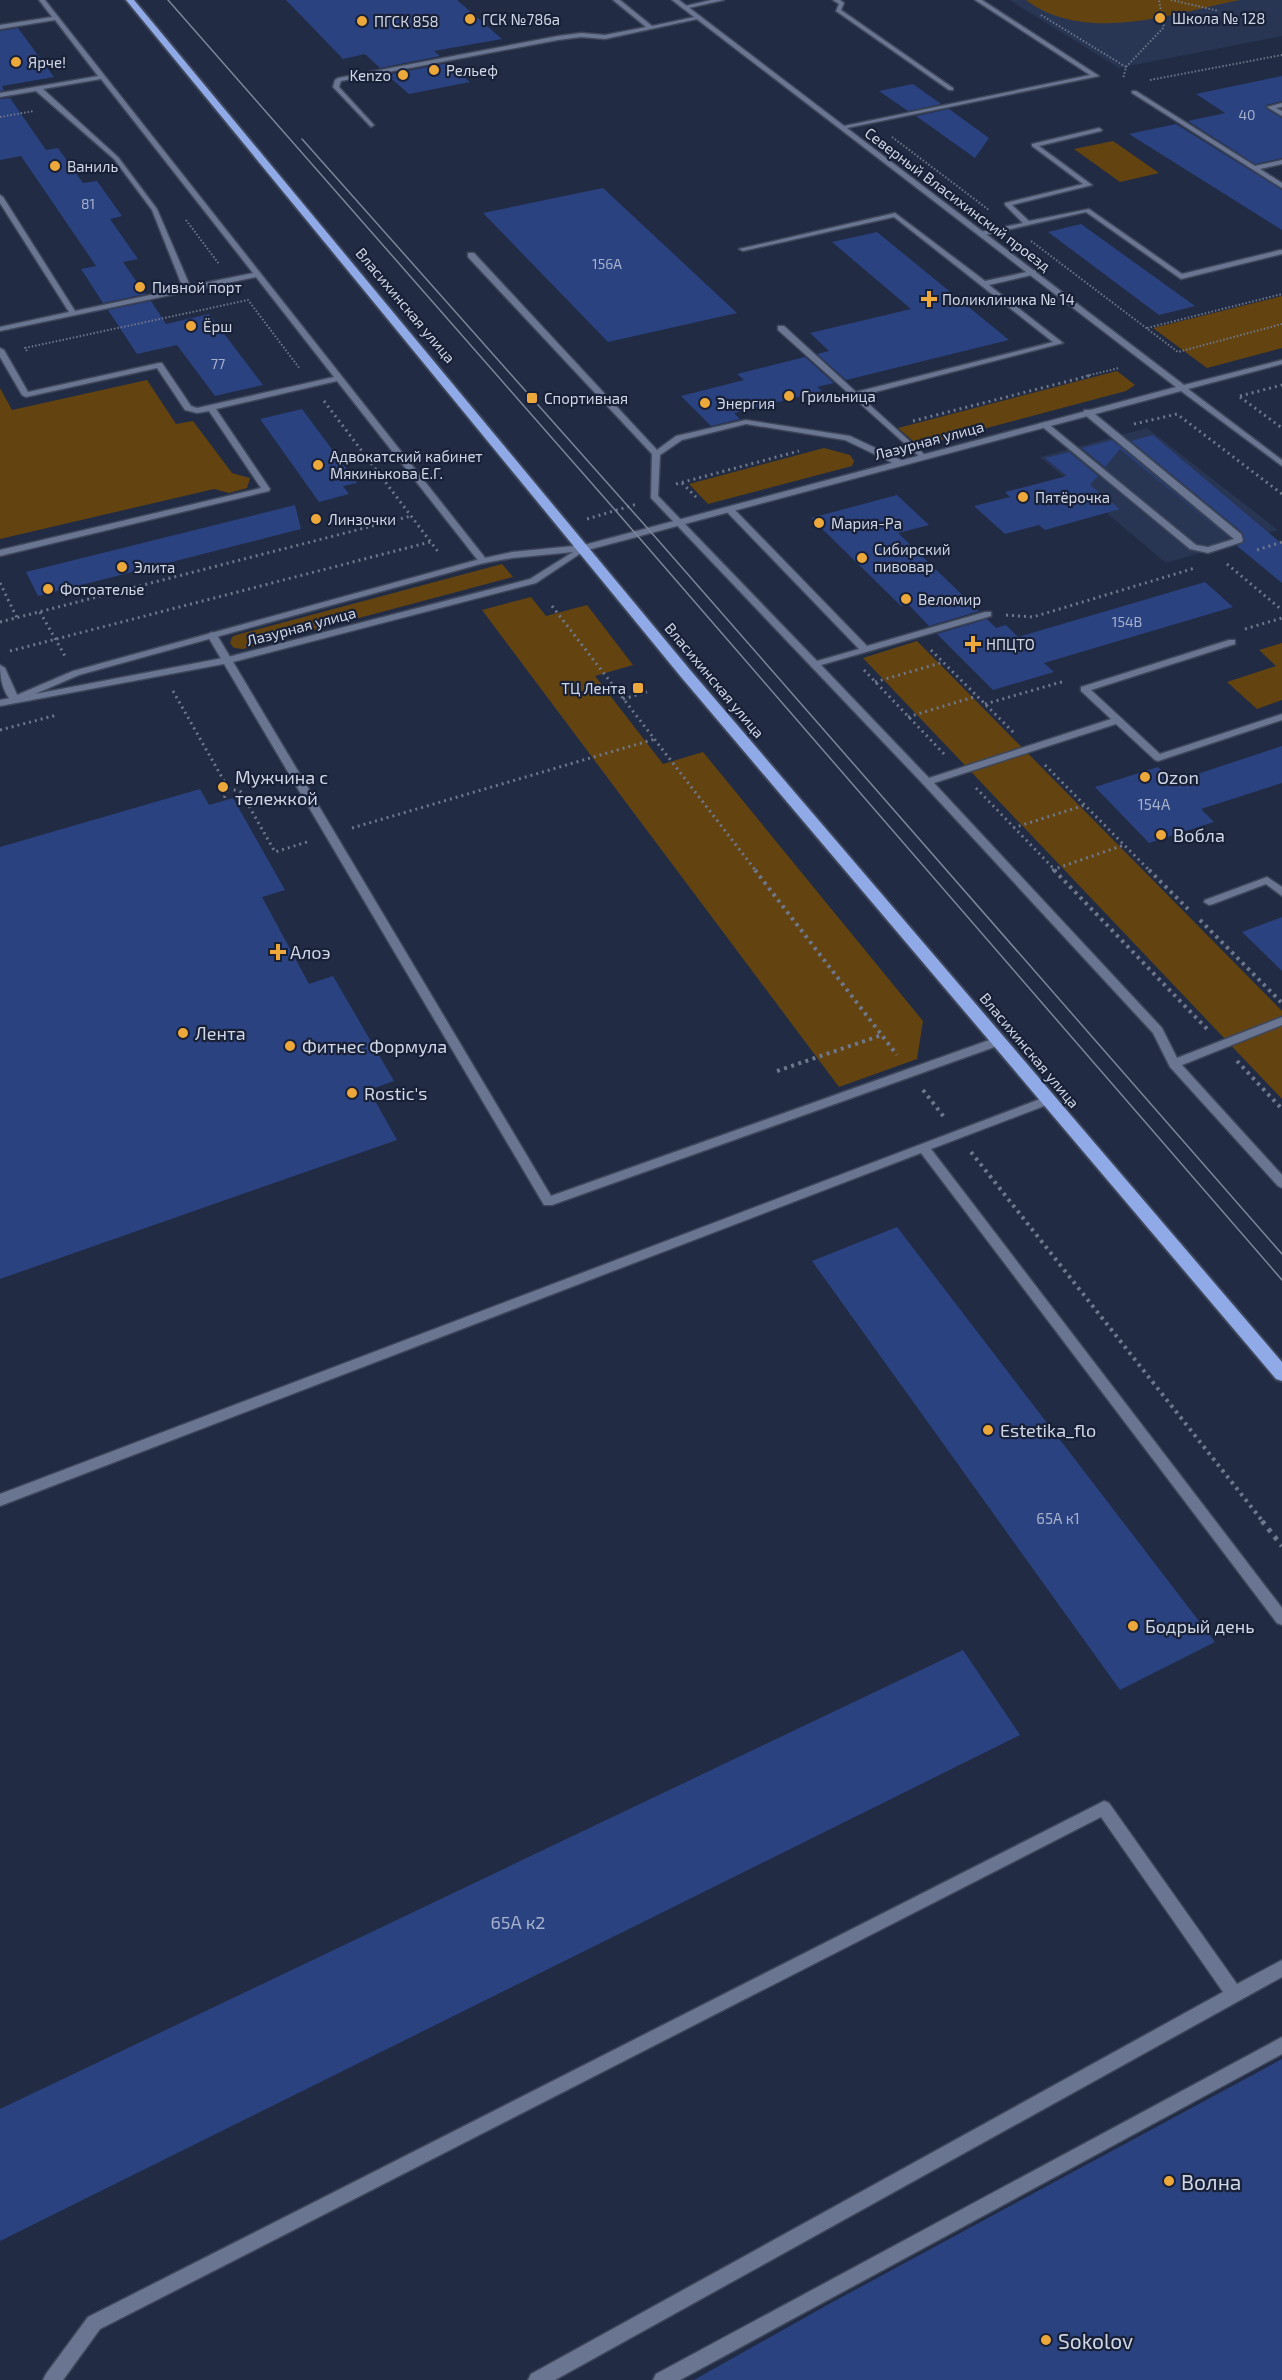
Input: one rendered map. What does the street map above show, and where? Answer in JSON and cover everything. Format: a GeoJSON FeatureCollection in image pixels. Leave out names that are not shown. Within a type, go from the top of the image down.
{"type":"FeatureCollection","features":[{"type":"Feature","properties":{"kind":"highway","name":"Власихинская улица"},"geometry":{"type":"LineString","coordinates":[[130,0],[686,674],[1282,1374]]}},
{"type":"Feature","properties":{"kind":"street"},"geometry":{"type":"LineString","coordinates":[[42,0],[483,561]]}},
{"type":"Feature","properties":{"kind":"street"},"geometry":{"type":"LineString","coordinates":[[616,0],[651,28]]}},
{"type":"Feature","properties":{"kind":"street","name":"Северный Власихинский проезд"},"geometry":{"type":"LineString","coordinates":[[675,0],[1282,464]]}},
{"type":"Feature","properties":{"kind":"street"},"geometry":{"type":"LineString","coordinates":[[684,7],[721,0]]}},
{"type":"Feature","properties":{"kind":"street"},"geometry":{"type":"LineString","coordinates":[[836,0],[842,4],[838,10],[951,89]]}},
{"type":"Feature","properties":{"kind":"street"},"geometry":{"type":"LineString","coordinates":[[844,128],[1095,76],[978,0]]}},
{"type":"Feature","properties":{"kind":"street"},"geometry":{"type":"LineString","coordinates":[[0,27],[56,18]]}},
{"type":"Feature","properties":{"kind":"street"},"geometry":{"type":"LineString","coordinates":[[371,125],[339,92],[336,87],[338,80],[558,38],[581,35],[605,37],[699,18]]}},
{"type":"Feature","properties":{"kind":"street"},"geometry":{"type":"LineString","coordinates":[[0,95],[102,77]]}},
{"type":"Feature","properties":{"kind":"street"},"geometry":{"type":"LineString","coordinates":[[37,88],[116,158],[155,210],[187,289]]}},
{"type":"Feature","properties":{"kind":"street"},"geometry":{"type":"LineString","coordinates":[[1134,92],[1282,186]]}},
{"type":"Feature","properties":{"kind":"street"},"geometry":{"type":"LineString","coordinates":[[1282,105],[1270,107],[1282,114]]}},
{"type":"Feature","properties":{"kind":"street"},"geometry":{"type":"LineString","coordinates":[[1028,224],[1007,204],[1089,185],[1034,145],[1099,130]]}},
{"type":"Feature","properties":{"kind":"street"},"geometry":{"type":"LineString","coordinates":[[1254,168],[1282,162]]}},
{"type":"Feature","properties":{"kind":"street"},"geometry":{"type":"LineString","coordinates":[[0,197],[73,313]]}},
{"type":"Feature","properties":{"kind":"street"},"geometry":{"type":"LineString","coordinates":[[983,234],[1088,210],[1181,277],[1280,252]]}},
{"type":"Feature","properties":{"kind":"street"},"geometry":{"type":"LineString","coordinates":[[742,249],[895,215],[1059,343],[854,394]]}},
{"type":"Feature","properties":{"kind":"street"},"geometry":{"type":"LineString","coordinates":[[471,255],[656,454],[654,496],[816,664],[1158,1031],[1174,1064],[1282,1183]]}},
{"type":"Feature","properties":{"kind":"street"},"geometry":{"type":"LineString","coordinates":[[983,284],[1033,272]]}},
{"type":"Feature","properties":{"kind":"street"},"geometry":{"type":"LineString","coordinates":[[0,329],[257,274]]}},
{"type":"Feature","properties":{"kind":"street"},"geometry":{"type":"LineString","coordinates":[[781,328],[922,457]]}},
{"type":"Feature","properties":{"kind":"street"},"geometry":{"type":"LineString","coordinates":[[0,350],[26,395],[159,365],[189,408],[197,411],[339,378]]}},
{"type":"Feature","properties":{"kind":"street","name":"Лазурная улица"},"geometry":{"type":"LineString","coordinates":[[14,699],[76,673],[483,561],[512,555],[584,548],[1282,362]]}},
{"type":"Feature","properties":{"kind":"street"},"geometry":{"type":"LineString","coordinates":[[0,554],[266,489],[211,408]]}},
{"type":"Feature","properties":{"kind":"street"},"geometry":{"type":"LineString","coordinates":[[1043,424],[1193,547],[1208,550],[1239,540],[1238,536],[1088,412]]}},
{"type":"Feature","properties":{"kind":"street"},"geometry":{"type":"LineString","coordinates":[[656,454],[679,438],[746,422],[847,438],[900,463]]}},
{"type":"Feature","properties":{"kind":"street"},"geometry":{"type":"LineString","coordinates":[[730,510],[865,650]]}},
{"type":"Feature","properties":{"kind":"street","name":"Лазурная улица"},"geometry":{"type":"LineString","coordinates":[[0,703],[229,660],[533,581],[584,548]]}},
{"type":"Feature","properties":{"kind":"street"},"geometry":{"type":"LineString","coordinates":[[816,664],[988,614]]}},
{"type":"Feature","properties":{"kind":"street"},"geometry":{"type":"LineString","coordinates":[[212,635],[229,660],[548,1202],[999,1041]]}},
{"type":"Feature","properties":{"kind":"street"},"geometry":{"type":"LineString","coordinates":[[1232,642],[1084,688],[1158,758],[1282,717]]}},
{"type":"Feature","properties":{"kind":"street"},"geometry":{"type":"LineString","coordinates":[[0,668],[14,699]]}},
{"type":"Feature","properties":{"kind":"street"},"geometry":{"type":"LineString","coordinates":[[927,782],[1118,720]]}},
{"type":"Feature","properties":{"kind":"street"},"geometry":{"type":"LineString","coordinates":[[1209,902],[1268,880],[1282,893]]}},
{"type":"Feature","properties":{"kind":"street"},"geometry":{"type":"LineString","coordinates":[[1174,1064],[1282,1021]]}},
{"type":"Feature","properties":{"kind":"street"},"geometry":{"type":"LineString","coordinates":[[0,1500],[1048,1100]]}},
{"type":"Feature","properties":{"kind":"street"},"geometry":{"type":"LineString","coordinates":[[923,1147],[1282,1619]]}},
{"type":"Feature","properties":{"kind":"street"},"geometry":{"type":"LineString","coordinates":[[52,2380],[94,2323],[1104,1808],[1234,1994]]}},
{"type":"Feature","properties":{"kind":"street"},"geometry":{"type":"LineString","coordinates":[[537,2380],[1282,1968]]}},
{"type":"Feature","properties":{"kind":"street"},"geometry":{"type":"LineString","coordinates":[[662,2380],[1282,2045]]}},
{"type":"Feature","properties":{"kind":"path"},"geometry":{"type":"LineString","coordinates":[[1126,67],[1164,27],[1159,0]]}},
{"type":"Feature","properties":{"kind":"path"},"geometry":{"type":"LineString","coordinates":[[1171,0],[1219,11]]}},
{"type":"Feature","properties":{"kind":"path"},"geometry":{"type":"LineString","coordinates":[[1144,81],[1188,75],[1282,55]]}},
{"type":"Feature","properties":{"kind":"path"},"geometry":{"type":"LineString","coordinates":[[886,132],[1178,352],[1282,324]]}},
{"type":"Feature","properties":{"kind":"path"},"geometry":{"type":"LineString","coordinates":[[1147,328],[1282,294]]}},
{"type":"Feature","properties":{"kind":"path"},"geometry":{"type":"LineString","coordinates":[[1282,385],[1240,397],[1282,428]]}},
{"type":"Feature","properties":{"kind":"path"},"geometry":{"type":"LineString","coordinates":[[1177,414],[1282,494]]}},
{"type":"Feature","properties":{"kind":"path"},"geometry":{"type":"LineString","coordinates":[[682,483],[700,502]]}},
{"type":"Feature","properties":{"kind":"path"},"geometry":{"type":"LineString","coordinates":[[0,622],[411,516]]}},
{"type":"Feature","properties":{"kind":"path"},"geometry":{"type":"LineString","coordinates":[[0,653],[430,542]]}},
{"type":"Feature","properties":{"kind":"path"},"geometry":{"type":"LineString","coordinates":[[1252,551],[1282,542]]}},
{"type":"Feature","properties":{"kind":"path"},"geometry":{"type":"LineString","coordinates":[[1232,557],[1222,560],[1282,610]]}},
{"type":"Feature","properties":{"kind":"path"},"geometry":{"type":"LineString","coordinates":[[988,614],[1033,617],[1200,567]]}},
{"type":"Feature","properties":{"kind":"path"},"geometry":{"type":"LineString","coordinates":[[0,583],[17,618]]}},
{"type":"Feature","properties":{"kind":"path"},"geometry":{"type":"LineString","coordinates":[[552,606],[957,1134],[1282,1546]]}},
{"type":"Feature","properties":{"kind":"path"},"geometry":{"type":"LineString","coordinates":[[916,634],[1190,911]]}},
{"type":"Feature","properties":{"kind":"path"},"geometry":{"type":"LineString","coordinates":[[850,654],[1052,870],[1282,1109]]}},
{"type":"Feature","properties":{"kind":"path"},"geometry":{"type":"LineString","coordinates":[[875,682],[944,662]]}},
{"type":"Feature","properties":{"kind":"path"},"geometry":{"type":"LineString","coordinates":[[170,685],[228,788],[241,792],[275,852],[655,739]]}},
{"type":"Feature","properties":{"kind":"path"},"geometry":{"type":"LineString","coordinates":[[623,699],[647,692]]}},
{"type":"Feature","properties":{"kind":"path"},"geometry":{"type":"LineString","coordinates":[[908,717],[977,696]]}},
{"type":"Feature","properties":{"kind":"path"},"geometry":{"type":"LineString","coordinates":[[223,801],[228,788]]}},
{"type":"Feature","properties":{"kind":"path"},"geometry":{"type":"LineString","coordinates":[[1013,828],[1085,805]]}},
{"type":"Feature","properties":{"kind":"path"},"geometry":{"type":"LineString","coordinates":[[1052,870],[1124,845]]}},
{"type":"Feature","properties":{"kind":"path"},"geometry":{"type":"LineString","coordinates":[[1199,920],[1282,1002]]}},
{"type":"Feature","properties":{"kind":"path"},"geometry":{"type":"LineString","coordinates":[[777,1071],[882,1035]]}},
{"type":"Feature","properties":{"kind":"shaded area","name":"Школа № 128"},"geometry":{"type":"Polygon","coordinates":[[[1009,0],[1282,0],[1282,36],[1119,68],[1009,0]]]}},
{"type":"Feature","properties":{"kind":"shaded area"},"geometry":{"type":"Polygon","coordinates":[[[1026,0],[1240,0],[1159,18],[1102,23],[1075,21],[1049,13],[1026,0]]]}},
{"type":"Feature","properties":{"kind":"shaded area"},"geometry":{"type":"Polygon","coordinates":[[[1113,141],[1159,173],[1120,182],[1074,149],[1113,141]]]}},
{"type":"Feature","properties":{"kind":"shaded area"},"geometry":{"type":"Polygon","coordinates":[[[1282,296],[1282,348],[1207,368],[1153,328],[1282,296]]]}},
{"type":"Feature","properties":{"kind":"shaded area"},"geometry":{"type":"Polygon","coordinates":[[[1117,371],[1135,385],[1126,391],[919,446],[898,428],[1117,371]]]}},
{"type":"Feature","properties":{"kind":"shaded area"},"geometry":{"type":"Polygon","coordinates":[[[147,380],[176,424],[193,421],[232,473],[250,478],[247,488],[229,493],[214,489],[0,539],[0,388],[12,410],[147,380]]]}},
{"type":"Feature","properties":{"kind":"shaded area"},"geometry":{"type":"Polygon","coordinates":[[[1147,428],[1278,530],[1166,563],[1040,457],[1147,428]]]}},
{"type":"Feature","properties":{"kind":"shaded area"},"geometry":{"type":"Polygon","coordinates":[[[824,448],[850,455],[854,461],[852,466],[708,504],[689,484],[824,448]]]}},
{"type":"Feature","properties":{"kind":"shaded area"},"geometry":{"type":"Polygon","coordinates":[[[502,564],[513,577],[243,649],[234,648],[230,643],[232,637],[236,635],[502,564]]]}},
{"type":"Feature","properties":{"kind":"shaded area"},"geometry":{"type":"Polygon","coordinates":[[[531,597],[546,616],[587,605],[633,665],[595,676],[663,764],[703,752],[923,1021],[917,1059],[839,1087],[482,610],[531,597]]]}},
{"type":"Feature","properties":{"kind":"shaded area"},"geometry":{"type":"Polygon","coordinates":[[[917,641],[1282,1011],[1282,1099],[863,658],[917,641]]]}},
{"type":"Feature","properties":{"kind":"shaded area"},"geometry":{"type":"Polygon","coordinates":[[[1282,643],[1282,700],[1257,709],[1227,682],[1276,666],[1259,650],[1282,643]]]}},
{"type":"Feature","properties":{"kind":"building"},"geometry":{"type":"Polygon","coordinates":[[[286,0],[457,0],[502,39],[434,51],[440,56],[380,68],[365,54],[343,59],[286,0]]]}},
{"type":"Feature","properties":{"kind":"building"},"geometry":{"type":"Polygon","coordinates":[[[18,28],[54,77],[2,86],[4,90],[0,91],[0,31],[18,28]]]}},
{"type":"Feature","properties":{"kind":"building"},"geometry":{"type":"Polygon","coordinates":[[[448,63],[470,82],[409,94],[387,75],[448,63]]]}},
{"type":"Feature","properties":{"kind":"building"},"geometry":{"type":"Polygon","coordinates":[[[1282,76],[1282,101],[1266,105],[1265,108],[1282,118],[1282,158],[1255,164],[1188,121],[1225,113],[1196,94],[1282,76]]]}},
{"type":"Feature","properties":{"kind":"building"},"geometry":{"type":"Polygon","coordinates":[[[913,84],[941,104],[908,111],[879,91],[913,84]]]}},
{"type":"Feature","properties":{"kind":"building"},"geometry":{"type":"Polygon","coordinates":[[[10,98],[46,150],[58,148],[83,183],[97,181],[122,216],[110,219],[138,259],[123,262],[145,294],[103,303],[81,269],[96,266],[21,156],[0,160],[0,99],[10,98]]]}},
{"type":"Feature","properties":{"kind":"building"},"geometry":{"type":"Polygon","coordinates":[[[949,109],[989,138],[975,158],[916,116],[949,109]]]}},
{"type":"Feature","properties":{"kind":"building"},"geometry":{"type":"Polygon","coordinates":[[[1176,124],[1282,190],[1282,230],[1129,134],[1176,124]]]}},
{"type":"Feature","properties":{"kind":"building"},"geometry":{"type":"Polygon","coordinates":[[[603,188],[737,313],[608,342],[483,213],[603,188]]]}},
{"type":"Feature","properties":{"kind":"building"},"geometry":{"type":"Polygon","coordinates":[[[1081,224],[1195,306],[1159,315],[1048,232],[1081,224]]]}},
{"type":"Feature","properties":{"kind":"building","name":"Поликлиника № 14"},"geometry":{"type":"Polygon","coordinates":[[[877,232],[1009,340],[846,380],[817,354],[829,351],[810,333],[911,309],[832,242],[877,232]]]}},
{"type":"Feature","properties":{"kind":"building"},"geometry":{"type":"Polygon","coordinates":[[[151,301],[166,324],[209,314],[263,385],[215,396],[177,345],[137,354],[108,310],[151,301]]]}},
{"type":"Feature","properties":{"kind":"building"},"geometry":{"type":"Polygon","coordinates":[[[805,357],[834,383],[817,387],[822,391],[734,413],[740,419],[711,426],[681,396],[744,380],[737,374],[805,357]]]}},
{"type":"Feature","properties":{"kind":"building"},"geometry":{"type":"Polygon","coordinates":[[[302,409],[357,483],[343,486],[349,494],[319,502],[260,419],[302,409]]]}},
{"type":"Feature","properties":{"kind":"building"},"geometry":{"type":"Polygon","coordinates":[[[1153,435],[1282,544],[1282,583],[1237,546],[1245,541],[1242,532],[1131,441],[1153,435]]]}},
{"type":"Feature","properties":{"kind":"building"},"geometry":{"type":"Polygon","coordinates":[[[1112,440],[1229,538],[1120,449],[1105,467],[1082,448],[1112,440]]]}},
{"type":"Feature","properties":{"kind":"building"},"geometry":{"type":"Polygon","coordinates":[[[1069,452],[1098,476],[1090,485],[1120,509],[1045,530],[1039,525],[1005,534],[974,506],[1010,497],[1005,492],[1067,476],[1045,458],[1069,452]]]}},
{"type":"Feature","properties":{"kind":"building"},"geometry":{"type":"Polygon","coordinates":[[[897,495],[929,525],[898,533],[979,611],[929,626],[908,604],[901,606],[811,518],[897,495]]]}},
{"type":"Feature","properties":{"kind":"building"},"geometry":{"type":"Polygon","coordinates":[[[295,505],[301,529],[38,596],[26,572],[295,505]]]}},
{"type":"Feature","properties":{"kind":"building"},"geometry":{"type":"Polygon","coordinates":[[[1205,582],[1233,607],[1044,663],[1054,672],[993,690],[937,634],[987,619],[996,628],[1006,625],[1018,637],[1205,582]]]}},
{"type":"Feature","properties":{"kind":"building"},"geometry":{"type":"Polygon","coordinates":[[[1282,746],[1282,783],[1201,809],[1214,822],[1149,843],[1095,787],[1158,767],[1173,782],[1282,746]]]}},
{"type":"Feature","properties":{"kind":"building","name":"Лента"},"geometry":{"type":"Polygon","coordinates":[[[200,789],[209,805],[233,798],[285,890],[262,897],[309,984],[333,976],[394,1081],[369,1090],[397,1140],[0,1279],[0,847],[200,789]]]}},
{"type":"Feature","properties":{"kind":"building"},"geometry":{"type":"Polygon","coordinates":[[[1282,917],[1282,971],[1242,932],[1282,917]]]}},
{"type":"Feature","properties":{"kind":"building"},"geometry":{"type":"Polygon","coordinates":[[[897,1227],[1215,1642],[1120,1690],[812,1261],[897,1227]]]}},
{"type":"Feature","properties":{"kind":"building"},"geometry":{"type":"Polygon","coordinates":[[[963,1650],[1020,1735],[0,2241],[0,2109],[963,1650]]]}},
{"type":"Feature","properties":{"kind":"building","name":"Волна"},"geometry":{"type":"Polygon","coordinates":[[[1282,2059],[1282,2380],[694,2380],[829,2304],[1282,2059]]]}},
{"type":"Feature","properties":{"kind":"tram line"},"geometry":{"type":"LineString","coordinates":[[168,0],[616,511],[1282,1280]]}},
{"type":"Feature","properties":{"kind":"tram line"},"geometry":{"type":"LineString","coordinates":[[302,139],[650,531],[1282,1254]]}},
{"type":"Feature","properties":{"kind":"place","name":"Школа № 128"},"geometry":{"type":"Point","coordinates":[1160,18]}},
{"type":"Feature","properties":{"kind":"place","name":"ГСК №786а"},"geometry":{"type":"Point","coordinates":[470,19]}},
{"type":"Feature","properties":{"kind":"place","name":"ПГСК 858"},"geometry":{"type":"Point","coordinates":[362,21]}},
{"type":"Feature","properties":{"kind":"place","name":"Ярче!"},"geometry":{"type":"Point","coordinates":[16,62]}},
{"type":"Feature","properties":{"kind":"place","name":"Рельеф"},"geometry":{"type":"Point","coordinates":[434,70]}},
{"type":"Feature","properties":{"kind":"place","name":"Kenzo"},"geometry":{"type":"Point","coordinates":[403,75]}},
{"type":"Feature","properties":{"kind":"place","name":"Ваниль"},"geometry":{"type":"Point","coordinates":[55,166]}},
{"type":"Feature","properties":{"kind":"place","name":"Пивной порт"},"geometry":{"type":"Point","coordinates":[140,287]}},
{"type":"Feature","properties":{"kind":"place","name":"Поликлиника № 14"},"geometry":{"type":"Point","coordinates":[929,299]}},
{"type":"Feature","properties":{"kind":"place","name":"Ёрш"},"geometry":{"type":"Point","coordinates":[191,326]}},
{"type":"Feature","properties":{"kind":"place","name":"Грильница"},"geometry":{"type":"Point","coordinates":[789,396]}},
{"type":"Feature","properties":{"kind":"place","name":"Спортивная"},"geometry":{"type":"Point","coordinates":[532,398]}},
{"type":"Feature","properties":{"kind":"place","name":"Энергия"},"geometry":{"type":"Point","coordinates":[705,403]}},
{"type":"Feature","properties":{"kind":"place","name":"Адвокатский кабинет Мякинькова Е.Г."},"geometry":{"type":"Point","coordinates":[318,465]}},
{"type":"Feature","properties":{"kind":"place","name":"Пятёрочка"},"geometry":{"type":"Point","coordinates":[1023,497]}},
{"type":"Feature","properties":{"kind":"place","name":"Линзочки"},"geometry":{"type":"Point","coordinates":[316,519]}},
{"type":"Feature","properties":{"kind":"place","name":"Мария-Ра"},"geometry":{"type":"Point","coordinates":[819,523]}},
{"type":"Feature","properties":{"kind":"place","name":"Сибирский пивовар"},"geometry":{"type":"Point","coordinates":[862,558]}},
{"type":"Feature","properties":{"kind":"place","name":"Элита"},"geometry":{"type":"Point","coordinates":[122,567]}},
{"type":"Feature","properties":{"kind":"place","name":"Фотоателье"},"geometry":{"type":"Point","coordinates":[48,589]}},
{"type":"Feature","properties":{"kind":"place","name":"Веломир"},"geometry":{"type":"Point","coordinates":[906,599]}},
{"type":"Feature","properties":{"kind":"place","name":"НПЦТО"},"geometry":{"type":"Point","coordinates":[973,644]}},
{"type":"Feature","properties":{"kind":"place","name":"ТЦ Лента"},"geometry":{"type":"Point","coordinates":[638,688]}},
{"type":"Feature","properties":{"kind":"place","name":"Ozon"},"geometry":{"type":"Point","coordinates":[1145,777]}},
{"type":"Feature","properties":{"kind":"place","name":"Мужчина с тележкой"},"geometry":{"type":"Point","coordinates":[223,787]}},
{"type":"Feature","properties":{"kind":"place","name":"Вобла"},"geometry":{"type":"Point","coordinates":[1161,835]}},
{"type":"Feature","properties":{"kind":"place","name":"Алоэ"},"geometry":{"type":"Point","coordinates":[278,952]}},
{"type":"Feature","properties":{"kind":"place","name":"Лента"},"geometry":{"type":"Point","coordinates":[183,1033]}},
{"type":"Feature","properties":{"kind":"place","name":"Фитнес Формула"},"geometry":{"type":"Point","coordinates":[290,1046]}},
{"type":"Feature","properties":{"kind":"place","name":"Rostic's"},"geometry":{"type":"Point","coordinates":[352,1093]}},
{"type":"Feature","properties":{"kind":"place","name":"Estetika_flo"},"geometry":{"type":"Point","coordinates":[988,1430]}},
{"type":"Feature","properties":{"kind":"place","name":"Бодрый день"},"geometry":{"type":"Point","coordinates":[1133,1626]}},
{"type":"Feature","properties":{"kind":"place","name":"Волна"},"geometry":{"type":"Point","coordinates":[1169,2181]}},
{"type":"Feature","properties":{"kind":"place","name":"Sokolov"},"geometry":{"type":"Point","coordinates":[1046,2340]}}]}
